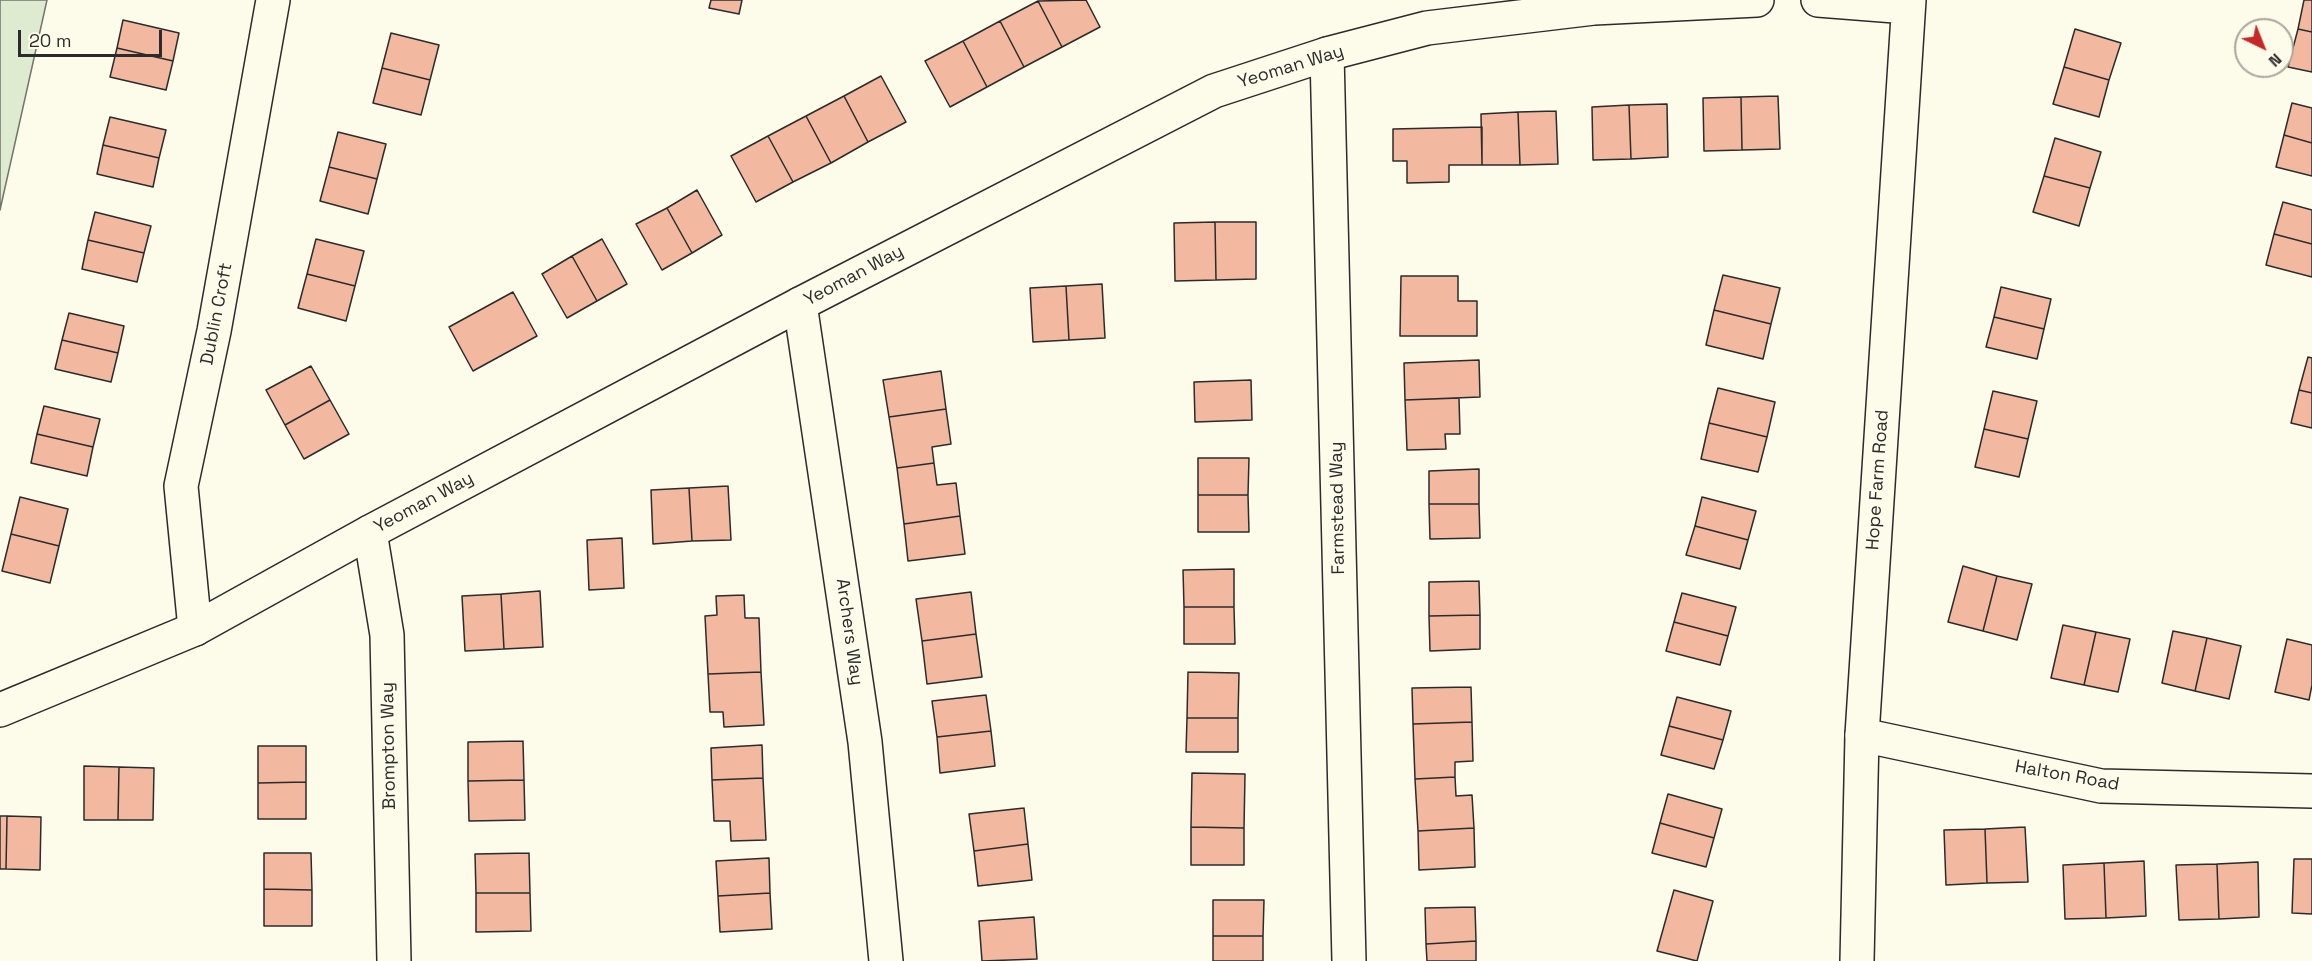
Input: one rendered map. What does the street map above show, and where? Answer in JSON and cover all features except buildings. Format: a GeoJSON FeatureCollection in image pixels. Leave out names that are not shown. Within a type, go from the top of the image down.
{"type":"FeatureCollection","features":[{"type":"Feature","properties":{"kind":"street","name":"Dublin Croft"},"geometry":{"type":"LineString","coordinates":[[195,629],[181,486],[214,331],[273,0]]}},
{"type":"Feature","properties":{"kind":"street","name":"Yeoman Way"},"geometry":{"type":"LineString","coordinates":[[0,710],[195,629],[370,532],[800,304],[1214,91],[1327,54],[1427,28],[1594,8],[1757,0]]}},
{"type":"Feature","properties":{"kind":"street"},"geometry":{"type":"LineString","coordinates":[[1818,0],[1909,3]]}},
{"type":"Feature","properties":{"kind":"street","name":"Hope Farm Road"},"geometry":{"type":"LineString","coordinates":[[1857,961],[1862,735],[1909,3]]}},
{"type":"Feature","properties":{"kind":"street","name":"Farmstead Way"},"geometry":{"type":"LineString","coordinates":[[1327,54],[1349,961]]}},
{"type":"Feature","properties":{"kind":"street","name":"Archers Way"},"geometry":{"type":"LineString","coordinates":[[800,304],[865,742],[886,961]]}},
{"type":"Feature","properties":{"kind":"street","name":"Brompton Way"},"geometry":{"type":"LineString","coordinates":[[370,532],[387,635],[394,961]]}},
{"type":"Feature","properties":{"kind":"street","name":"Halton Road"},"geometry":{"type":"LineString","coordinates":[[1862,735],[2101,786],[2312,790]]}},
{"type":"Feature","properties":{"kind":"green space"},"geometry":{"type":"Polygon","coordinates":[[[0,0],[47,0],[0,210],[0,0]]]}}]}
